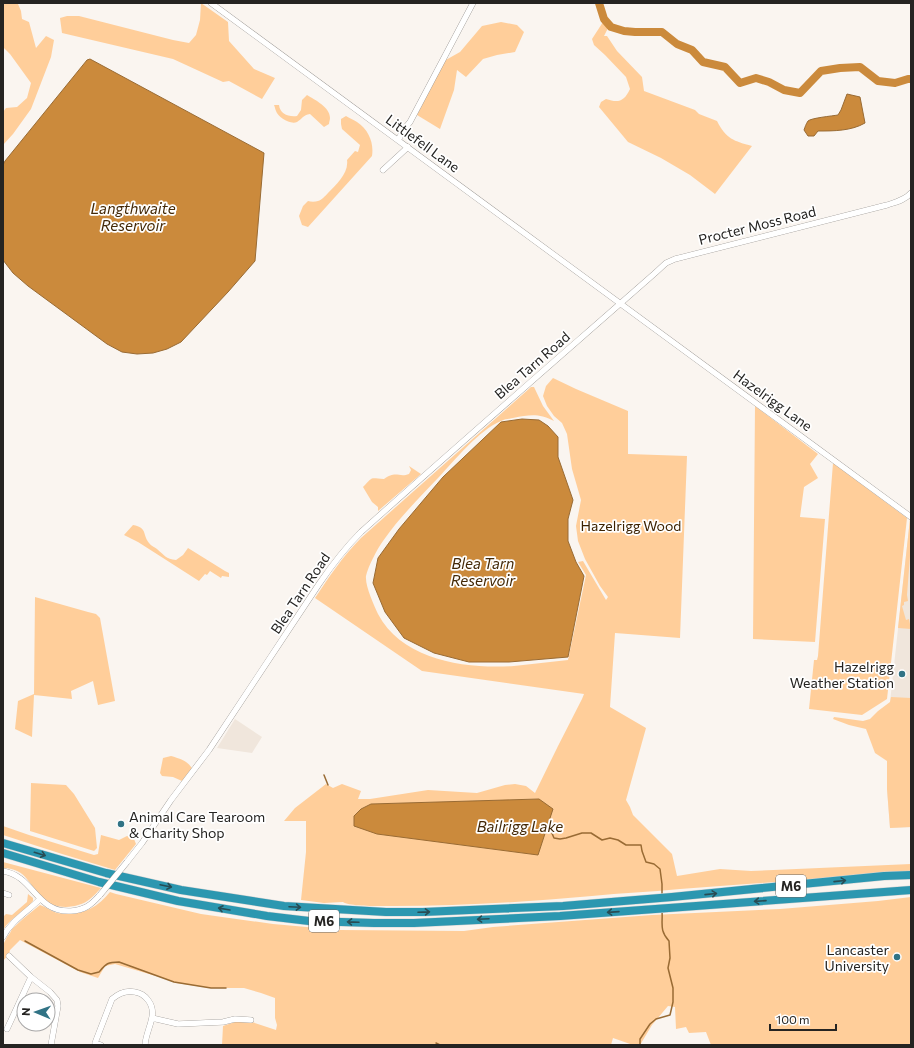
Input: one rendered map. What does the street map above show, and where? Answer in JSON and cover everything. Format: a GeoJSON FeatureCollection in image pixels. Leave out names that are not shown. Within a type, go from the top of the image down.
{"type":"FeatureCollection","features":[{"type":"Feature","properties":{"kind":"highway","name":"M6"},"geometry":{"type":"LineString","coordinates":[[3,843],[106,874],[181,890],[284,906],[386,912],[423,912],[564,906],[884,876],[911,875]]}},
{"type":"Feature","properties":{"kind":"highway","name":"M6"},"geometry":{"type":"LineString","coordinates":[[3,853],[100,882],[178,901],[267,916],[309,921],[414,923],[560,916],[911,890]]}},
{"type":"Feature","properties":{"kind":"street","name":"Littlefell Lane"},"geometry":{"type":"LineString","coordinates":[[211,3],[620,303]]}},
{"type":"Feature","properties":{"kind":"street"},"geometry":{"type":"LineString","coordinates":[[398,140],[410,122],[473,3]]}},
{"type":"Feature","properties":{"kind":"street"},"geometry":{"type":"LineString","coordinates":[[383,170],[408,147]]}},
{"type":"Feature","properties":{"kind":"street","name":"Procter Moss Road"},"geometry":{"type":"LineString","coordinates":[[620,303],[666,263],[675,259],[887,205],[901,200],[911,193]]}},
{"type":"Feature","properties":{"kind":"street","name":"Hazelrigg Lane"},"geometry":{"type":"LineString","coordinates":[[620,303],[911,517]]}},
{"type":"Feature","properties":{"kind":"street","name":"Blea Tarn Road"},"geometry":{"type":"LineString","coordinates":[[3,871],[11,873],[22,879],[40,899],[56,910],[79,910],[91,904],[142,843],[171,800],[209,750],[333,563],[346,547],[493,414],[532,382],[620,303]]}},
{"type":"Feature","properties":{"kind":"street"},"geometry":{"type":"LineString","coordinates":[[3,937],[14,922],[40,899]]}},
{"type":"Feature","properties":{"kind":"street"},"geometry":{"type":"LineString","coordinates":[[9,956],[12,962],[50,992],[57,1000],[58,1006],[51,1045]]}},
{"type":"Feature","properties":{"kind":"street"},"geometry":{"type":"LineString","coordinates":[[10,1028],[31,977]]}},
{"type":"Feature","properties":{"kind":"street"},"geometry":{"type":"LineString","coordinates":[[97,1044],[112,999],[117,994],[124,992],[137,992],[146,998],[151,1004],[153,1010],[145,1045]]}},
{"type":"Feature","properties":{"kind":"street"},"geometry":{"type":"LineString","coordinates":[[152,1018],[178,1024],[223,1022],[235,1019],[251,1020]]}},
{"type":"Feature","properties":{"kind":"shaded area","name":"Hazelrigg Weather Station"},"geometry":{"type":"Polygon","coordinates":[[[910,519],[911,827],[890,828],[887,789],[890,702],[910,519]]]}},
{"type":"Feature","properties":{"kind":"shaded area"},"geometry":{"type":"Polygon","coordinates":[[[235,719],[262,737],[252,753],[217,748],[235,719]]]}},
{"type":"Feature","properties":{"kind":"green space"},"geometry":{"type":"Polygon","coordinates":[[[3,3],[18,4],[22,19],[29,22],[36,48],[46,36],[54,40],[51,57],[31,109],[3,145],[3,112],[6,108],[17,107],[27,98],[31,83],[10,54],[3,47],[3,3]]]}},
{"type":"Feature","properties":{"kind":"green space"},"geometry":{"type":"Polygon","coordinates":[[[201,3],[228,22],[229,41],[254,69],[275,78],[262,99],[229,81],[223,82],[173,59],[62,33],[60,18],[67,16],[79,16],[189,43],[196,35],[200,20],[201,3]]]}},
{"type":"Feature","properties":{"kind":"green space"},"geometry":{"type":"Polygon","coordinates":[[[501,22],[517,25],[524,32],[515,52],[483,59],[466,77],[457,70],[454,90],[440,129],[417,115],[444,61],[460,52],[482,26],[501,22]]]}},
{"type":"Feature","properties":{"kind":"green space"},"geometry":{"type":"Polygon","coordinates":[[[603,22],[609,26],[604,36],[607,36],[617,51],[642,77],[644,91],[695,110],[699,114],[717,121],[727,136],[740,143],[752,146],[715,194],[690,175],[661,158],[628,142],[599,107],[601,102],[606,99],[617,101],[623,99],[630,89],[626,77],[594,45],[592,39],[603,22]]]}},
{"type":"Feature","properties":{"kind":"green space"},"geometry":{"type":"Polygon","coordinates":[[[307,95],[322,104],[328,110],[330,118],[329,124],[324,127],[310,114],[294,123],[279,116],[274,105],[279,105],[281,111],[285,114],[297,116],[301,110],[302,100],[307,95]]]}},
{"type":"Feature","properties":{"kind":"green space"},"geometry":{"type":"Polygon","coordinates":[[[346,116],[356,121],[368,133],[372,146],[372,156],[308,227],[302,225],[299,216],[303,206],[308,201],[317,201],[325,197],[344,174],[347,160],[355,151],[358,152],[360,145],[342,129],[341,119],[346,116]]]}},
{"type":"Feature","properties":{"kind":"green space","name":"Hazelrigg Wood"},"geometry":{"type":"Polygon","coordinates":[[[553,378],[628,411],[628,454],[687,456],[680,638],[615,633],[610,707],[646,728],[626,800],[633,815],[672,854],[677,876],[720,869],[751,871],[911,864],[911,872],[542,900],[468,904],[367,906],[347,904],[343,902],[324,903],[301,900],[306,852],[306,821],[284,821],[295,808],[326,784],[333,788],[342,784],[361,791],[358,799],[370,799],[428,790],[477,793],[505,785],[515,784],[526,786],[535,793],[582,699],[584,694],[422,671],[315,598],[342,559],[361,538],[531,387],[534,387],[543,406],[554,421],[534,415],[524,416],[506,419],[484,431],[460,454],[396,524],[381,544],[373,558],[367,572],[366,580],[370,595],[378,614],[389,630],[403,642],[419,652],[437,659],[476,666],[514,666],[568,660],[586,575],[578,562],[583,561],[606,600],[608,597],[585,559],[578,541],[576,526],[581,500],[572,469],[567,434],[562,423],[554,416],[547,406],[543,396],[546,386],[553,378]],[[539,799],[371,804],[361,809],[377,834],[539,799]]]}},
{"type":"Feature","properties":{"kind":"green space"},"geometry":{"type":"Polygon","coordinates":[[[755,406],[818,454],[810,464],[818,478],[804,487],[800,517],[825,519],[815,642],[753,639],[755,406]]]}},
{"type":"Feature","properties":{"kind":"green space"},"geometry":{"type":"Polygon","coordinates":[[[833,463],[907,518],[887,699],[862,715],[809,709],[814,660],[817,660],[818,656],[833,463]]]}},
{"type":"Feature","properties":{"kind":"green space"},"geometry":{"type":"Polygon","coordinates":[[[409,466],[421,474],[378,511],[378,507],[372,502],[363,487],[372,478],[384,479],[392,475],[409,474],[411,470],[409,466]]]}},
{"type":"Feature","properties":{"kind":"green space"},"geometry":{"type":"Polygon","coordinates":[[[910,519],[911,543],[907,595],[908,601],[904,602],[904,605],[902,606],[906,620],[909,619],[910,624],[911,623],[911,629],[898,628],[910,519]]]}},
{"type":"Feature","properties":{"kind":"green space"},"geometry":{"type":"Polygon","coordinates":[[[133,525],[141,528],[150,544],[167,558],[176,560],[183,555],[188,548],[229,573],[229,577],[222,576],[221,578],[210,571],[199,581],[138,542],[124,535],[133,525]]]}},
{"type":"Feature","properties":{"kind":"green space"},"geometry":{"type":"Polygon","coordinates":[[[35,597],[96,614],[100,618],[115,701],[98,705],[93,681],[71,691],[72,699],[34,695],[32,737],[15,729],[18,701],[34,694],[35,597]]]}},
{"type":"Feature","properties":{"kind":"green space","name":"Hazelrigg Weather Station"},"geometry":{"type":"Polygon","coordinates":[[[891,697],[911,698],[911,827],[890,828],[887,789],[887,761],[875,753],[866,729],[833,719],[834,717],[863,721],[870,719],[890,702],[891,697]]]}},
{"type":"Feature","properties":{"kind":"green space"},"geometry":{"type":"Polygon","coordinates":[[[171,756],[183,760],[192,768],[182,781],[173,777],[162,776],[160,773],[163,758],[171,756]]]}},
{"type":"Feature","properties":{"kind":"green space"},"geometry":{"type":"Polygon","coordinates":[[[31,783],[66,785],[74,794],[95,828],[97,848],[94,851],[30,831],[31,783]]]}},
{"type":"Feature","properties":{"kind":"green space"},"geometry":{"type":"Polygon","coordinates":[[[3,826],[94,855],[98,854],[101,835],[119,840],[127,836],[134,839],[136,844],[115,870],[3,835],[3,826]]]}},
{"type":"Feature","properties":{"kind":"green space"},"geometry":{"type":"Polygon","coordinates":[[[3,862],[101,888],[90,899],[79,905],[66,907],[54,905],[43,899],[27,879],[18,871],[3,868],[3,862]]]}},
{"type":"Feature","properties":{"kind":"green space"},"geometry":{"type":"Polygon","coordinates":[[[110,892],[201,914],[273,924],[340,930],[464,931],[493,927],[652,915],[780,909],[911,897],[911,1045],[711,1045],[706,1032],[689,1033],[686,1027],[676,1029],[675,1007],[668,1006],[652,1025],[640,1045],[633,1045],[613,1038],[611,1045],[222,1045],[223,1026],[235,1022],[252,1022],[276,1030],[275,998],[244,988],[210,988],[176,983],[115,964],[105,966],[98,978],[80,972],[20,940],[10,950],[9,954],[3,961],[3,945],[12,929],[40,905],[57,913],[80,913],[99,903],[110,892]]]}},
{"type":"Feature","properties":{"kind":"green space"},"geometry":{"type":"Polygon","coordinates":[[[28,894],[33,898],[33,901],[9,922],[3,930],[3,917],[6,914],[12,915],[27,902],[28,894]]]}},
{"type":"Feature","properties":{"kind":"water","name":"Langthwaite Reservoir"},"geometry":{"type":"Polygon","coordinates":[[[90,59],[264,153],[255,261],[181,342],[167,349],[153,353],[137,354],[122,352],[107,344],[28,286],[13,273],[3,260],[3,165],[87,60],[90,59]]]}},
{"type":"Feature","properties":{"kind":"water"},"geometry":{"type":"Polygon","coordinates":[[[847,94],[860,97],[865,123],[848,129],[818,131],[814,136],[808,136],[804,130],[808,121],[838,115],[847,94]]]}},
{"type":"Feature","properties":{"kind":"water","name":"Blea Tarn Reservoir"},"geometry":{"type":"Polygon","coordinates":[[[522,419],[539,420],[548,426],[558,437],[558,457],[573,500],[568,519],[568,541],[576,562],[584,576],[568,657],[509,662],[469,662],[434,653],[404,638],[385,612],[373,583],[378,558],[399,529],[443,477],[501,422],[522,419]]]}},
{"type":"Feature","properties":{"kind":"water","name":"Bailrigg Lake"},"geometry":{"type":"Polygon","coordinates":[[[539,799],[553,809],[538,855],[377,834],[354,826],[354,816],[361,809],[371,804],[539,799]]]}},
{"type":"Feature","properties":{"kind":"waterway"},"geometry":{"type":"LineString","coordinates":[[599,3],[604,19],[611,27],[624,31],[662,32],[677,44],[692,50],[703,62],[725,67],[740,83],[756,78],[769,82],[784,90],[800,93],[821,71],[860,67],[878,81],[895,83],[911,79]]}},
{"type":"Feature","properties":{"kind":"waterway"},"geometry":{"type":"LineString","coordinates":[[324,775],[328,785]]}},
{"type":"Feature","properties":{"kind":"waterway"},"geometry":{"type":"LineString","coordinates":[[546,831],[551,831],[554,838],[560,839],[582,833],[591,833],[602,840],[610,838],[618,840],[626,845],[641,845],[646,862],[654,864],[660,869],[662,895]]}},
{"type":"Feature","properties":{"kind":"waterway"},"geometry":{"type":"LineString","coordinates":[[640,1045],[640,1039],[650,1024],[656,1019],[670,1015],[673,1002],[673,988],[668,968],[670,958],[669,941],[664,934],[662,927],[662,911]]}},
{"type":"Feature","properties":{"kind":"waterway"},"geometry":{"type":"LineString","coordinates":[[25,941],[78,970],[91,974],[99,972],[109,963],[119,962],[174,982],[211,988],[226,988]]}},
{"type":"Feature","properties":{"kind":"waterway"},"geometry":{"type":"LineString","coordinates":[[436,1043],[440,1045]]}},
{"type":"Feature","properties":{"kind":"place","name":"Hazelrigg Weather Station"},"geometry":{"type":"Point","coordinates":[902,674]}},
{"type":"Feature","properties":{"kind":"place","name":"Animal Care Tearoom & Charity Shop"},"geometry":{"type":"Point","coordinates":[121,824]}},
{"type":"Feature","properties":{"kind":"place","name":"Lancaster University"},"geometry":{"type":"Point","coordinates":[897,957]}}]}
